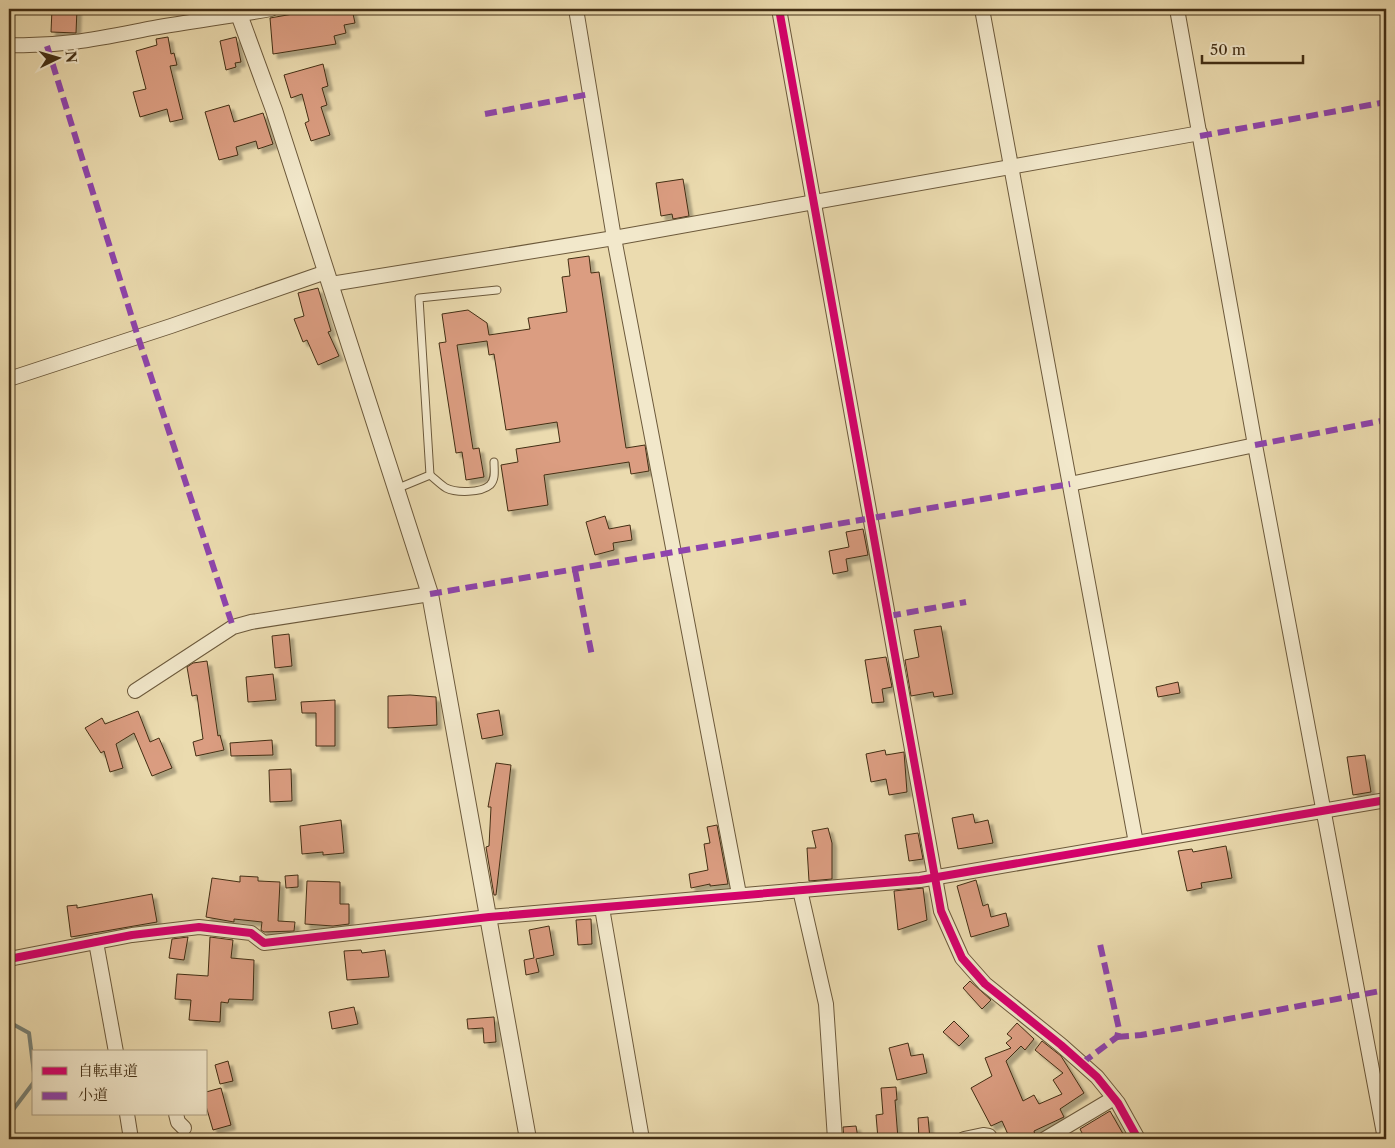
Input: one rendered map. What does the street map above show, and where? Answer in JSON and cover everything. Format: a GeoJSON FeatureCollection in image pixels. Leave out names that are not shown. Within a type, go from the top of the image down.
{"type":"FeatureCollection","features":[{"type":"Feature","properties":{"kind":"street"},"geometry":{"type":"LineString","coordinates":[[9,45],[47,46],[92,41],[238,12],[271,9]]}},
{"type":"Feature","properties":{"kind":"street"},"geometry":{"type":"LineString","coordinates":[[576,9],[614,238],[739,894]]}},
{"type":"Feature","properties":{"kind":"street"},"geometry":{"type":"LineString","coordinates":[[779,9],[936,878],[936,895],[941,911],[962,958],[985,984],[1082,1063],[1114,1098],[1138,1139]]}},
{"type":"Feature","properties":{"kind":"street"},"geometry":{"type":"LineString","coordinates":[[982,9],[1136,843]]}},
{"type":"Feature","properties":{"kind":"street"},"geometry":{"type":"LineString","coordinates":[[1177,9],[1255,445],[1385,1139]]}},
{"type":"Feature","properties":{"kind":"street"},"geometry":{"type":"LineString","coordinates":[[238,12],[274,110],[430,594],[528,1139]]}},
{"type":"Feature","properties":{"kind":"street"},"geometry":{"type":"LineString","coordinates":[[9,379],[171,326],[328,278],[614,238],[1200,133]]}},
{"type":"Feature","properties":{"kind":"street"},"geometry":{"type":"LineString","coordinates":[[1070,484],[1255,445]]}},
{"type":"Feature","properties":{"kind":"street"},"geometry":{"type":"LineString","coordinates":[[135,691],[233,627],[251,622],[430,594]]}},
{"type":"Feature","properties":{"kind":"street"},"geometry":{"type":"LineString","coordinates":[[9,959],[170,929],[199,927],[251,933],[264,943],[488,917],[936,878],[1386,800]]}},
{"type":"Feature","properties":{"kind":"street"},"geometry":{"type":"LineString","coordinates":[[800,890],[826,1004],[835,1139]]}},
{"type":"Feature","properties":{"kind":"street"},"geometry":{"type":"LineString","coordinates":[[602,908],[642,1139]]}},
{"type":"Feature","properties":{"kind":"street"},"geometry":{"type":"LineString","coordinates":[[96,942],[116,1050]]}},
{"type":"Feature","properties":{"kind":"street"},"geometry":{"type":"LineString","coordinates":[[1045,1139],[1114,1098]]}},
{"type":"Feature","properties":{"kind":"street"},"geometry":{"type":"LineString","coordinates":[[127,1116],[131,1139]]}},
{"type":"Feature","properties":{"kind":"street"},"geometry":{"type":"LineString","coordinates":[[176,1116],[178,1122],[184,1128]]}},
{"type":"Feature","properties":{"kind":"street"},"geometry":{"type":"LineString","coordinates":[[964,1139],[983,1134],[991,1139]]}},
{"type":"Feature","properties":{"kind":"lane"},"geometry":{"type":"LineString","coordinates":[[494,462],[495,477],[490,485],[479,490],[461,491],[447,488],[430,475],[418,298],[496,290]]}},
{"type":"Feature","properties":{"kind":"lane"},"geometry":{"type":"LineString","coordinates":[[396,489],[430,475]]}},
{"type":"Feature","properties":{"kind":"building"},"geometry":{"type":"Polygon","coordinates":[[[52,9],[77,9],[76,33],[51,32],[52,9]]]}},
{"type":"Feature","properties":{"kind":"building"},"geometry":{"type":"Polygon","coordinates":[[[310,9],[352,9],[355,23],[344,25],[346,33],[334,36],[336,44],[273,54],[270,18],[310,11],[310,9]]]}},
{"type":"Feature","properties":{"kind":"building"},"geometry":{"type":"Polygon","coordinates":[[[168,37],[171,54],[174,53],[177,65],[170,66],[183,119],[170,122],[167,109],[140,117],[133,92],[146,89],[136,51],[157,45],[156,39],[168,37]]]}},
{"type":"Feature","properties":{"kind":"building"},"geometry":{"type":"Polygon","coordinates":[[[236,37],[241,62],[235,63],[236,67],[226,70],[220,41],[236,37]]]}},
{"type":"Feature","properties":{"kind":"building"},"geometry":{"type":"Polygon","coordinates":[[[323,64],[328,86],[322,88],[327,105],[321,107],[330,135],[311,141],[305,123],[309,121],[302,94],[291,98],[284,75],[323,64]]]}},
{"type":"Feature","properties":{"kind":"building"},"geometry":{"type":"Polygon","coordinates":[[[229,105],[234,122],[263,113],[273,144],[258,149],[256,141],[236,147],[238,155],[219,160],[205,112],[229,105]]]}},
{"type":"Feature","properties":{"kind":"building"},"geometry":{"type":"Polygon","coordinates":[[[683,179],[689,216],[673,219],[672,214],[661,216],[656,183],[683,179]]]}},
{"type":"Feature","properties":{"kind":"building"},"geometry":{"type":"Polygon","coordinates":[[[589,256],[591,273],[599,272],[626,448],[645,445],[649,471],[631,474],[629,462],[544,475],[548,505],[508,511],[501,465],[518,462],[516,449],[560,442],[557,422],[506,430],[494,354],[489,355],[487,341],[457,345],[473,449],[479,448],[484,477],[466,480],[462,452],[456,453],[439,343],[446,342],[442,314],[468,310],[487,323],[489,335],[530,329],[528,318],[567,312],[562,277],[570,276],[568,259],[589,256]]]}},
{"type":"Feature","properties":{"kind":"building"},"geometry":{"type":"Polygon","coordinates":[[[318,288],[331,331],[328,332],[339,356],[318,365],[307,340],[303,342],[294,319],[304,316],[298,293],[318,288]]]}},
{"type":"Feature","properties":{"kind":"building"},"geometry":{"type":"Polygon","coordinates":[[[605,516],[609,529],[630,525],[632,540],[613,543],[614,550],[595,555],[586,522],[605,516]]]}},
{"type":"Feature","properties":{"kind":"building"},"geometry":{"type":"Polygon","coordinates":[[[863,529],[868,555],[846,559],[848,571],[833,574],[829,551],[849,547],[846,532],[863,529]]]}},
{"type":"Feature","properties":{"kind":"building"},"geometry":{"type":"Polygon","coordinates":[[[941,626],[953,694],[934,697],[933,692],[911,696],[905,660],[919,657],[914,630],[941,626]]]}},
{"type":"Feature","properties":{"kind":"building"},"geometry":{"type":"Polygon","coordinates":[[[289,634],[292,666],[275,668],[272,636],[289,634]]]}},
{"type":"Feature","properties":{"kind":"building"},"geometry":{"type":"Polygon","coordinates":[[[886,657],[892,687],[882,689],[884,702],[872,703],[865,660],[886,657]]]}},
{"type":"Feature","properties":{"kind":"building"},"geometry":{"type":"Polygon","coordinates":[[[207,661],[218,736],[220,735],[224,750],[196,756],[193,742],[203,739],[197,695],[192,696],[187,667],[193,663],[207,661]]]}},
{"type":"Feature","properties":{"kind":"building"},"geometry":{"type":"Polygon","coordinates":[[[273,674],[276,700],[248,702],[246,677],[273,674]]]}},
{"type":"Feature","properties":{"kind":"building"},"geometry":{"type":"Polygon","coordinates":[[[1178,682],[1180,693],[1158,697],[1156,687],[1178,682]]]}},
{"type":"Feature","properties":{"kind":"building"},"geometry":{"type":"Polygon","coordinates":[[[388,696],[436,697],[437,725],[388,728],[388,696]]]}},
{"type":"Feature","properties":{"kind":"building"},"geometry":{"type":"Polygon","coordinates":[[[335,700],[335,746],[316,746],[316,713],[302,713],[301,702],[335,700]]]}},
{"type":"Feature","properties":{"kind":"building"},"geometry":{"type":"Polygon","coordinates":[[[499,710],[503,735],[482,739],[477,714],[499,710]]]}},
{"type":"Feature","properties":{"kind":"building"},"geometry":{"type":"Polygon","coordinates":[[[138,711],[150,742],[159,738],[172,768],[152,776],[134,733],[116,744],[123,768],[110,772],[104,751],[101,753],[85,728],[102,718],[105,724],[138,711]]]}},
{"type":"Feature","properties":{"kind":"building"},"geometry":{"type":"Polygon","coordinates":[[[272,740],[273,755],[231,756],[230,743],[272,740]]]}},
{"type":"Feature","properties":{"kind":"building"},"geometry":{"type":"Polygon","coordinates":[[[885,750],[886,755],[904,752],[907,792],[889,795],[886,779],[871,782],[866,754],[885,750]]]}},
{"type":"Feature","properties":{"kind":"building"},"geometry":{"type":"Polygon","coordinates":[[[1365,755],[1371,792],[1353,795],[1347,757],[1365,755]]]}},
{"type":"Feature","properties":{"kind":"building"},"geometry":{"type":"Polygon","coordinates":[[[496,763],[511,765],[496,895],[494,895],[486,847],[489,846],[491,807],[488,807],[496,763]]]}},
{"type":"Feature","properties":{"kind":"building"},"geometry":{"type":"Polygon","coordinates":[[[291,769],[292,801],[270,802],[269,770],[291,769]]]}},
{"type":"Feature","properties":{"kind":"building"},"geometry":{"type":"Polygon","coordinates":[[[973,814],[975,823],[988,820],[993,843],[958,849],[952,818],[973,814]]]}},
{"type":"Feature","properties":{"kind":"building"},"geometry":{"type":"Polygon","coordinates":[[[341,820],[344,853],[302,854],[300,826],[341,820]]]}},
{"type":"Feature","properties":{"kind":"building"},"geometry":{"type":"Polygon","coordinates":[[[717,825],[728,884],[710,886],[710,884],[691,888],[689,874],[708,870],[704,844],[710,843],[707,827],[717,825]]]}},
{"type":"Feature","properties":{"kind":"building"},"geometry":{"type":"Polygon","coordinates":[[[828,828],[832,843],[832,879],[809,881],[807,848],[816,848],[812,831],[828,828]]]}},
{"type":"Feature","properties":{"kind":"building"},"geometry":{"type":"Polygon","coordinates":[[[918,833],[923,859],[909,861],[905,835],[918,833]]]}},
{"type":"Feature","properties":{"kind":"building"},"geometry":{"type":"Polygon","coordinates":[[[1226,846],[1232,878],[1201,883],[1202,888],[1187,891],[1178,851],[1192,849],[1193,852],[1226,846]]]}},
{"type":"Feature","properties":{"kind":"building"},"geometry":{"type":"Polygon","coordinates":[[[298,875],[298,887],[286,888],[285,876],[298,875]]]}},
{"type":"Feature","properties":{"kind":"building"},"geometry":{"type":"Polygon","coordinates":[[[240,876],[258,877],[258,881],[280,882],[278,921],[295,922],[294,931],[264,932],[261,930],[262,922],[234,919],[234,922],[206,917],[212,878],[240,882],[240,876]]]}},
{"type":"Feature","properties":{"kind":"building"},"geometry":{"type":"Polygon","coordinates":[[[976,880],[983,906],[988,904],[991,917],[1006,913],[1009,926],[971,937],[957,886],[976,880]]]}},
{"type":"Feature","properties":{"kind":"building"},"geometry":{"type":"Polygon","coordinates":[[[307,881],[340,882],[340,904],[349,904],[349,924],[333,926],[305,924],[307,881]]]}},
{"type":"Feature","properties":{"kind":"building"},"geometry":{"type":"Polygon","coordinates":[[[923,888],[927,920],[898,930],[894,891],[923,888]]]}},
{"type":"Feature","properties":{"kind":"building"},"geometry":{"type":"Polygon","coordinates":[[[152,894],[157,922],[71,937],[67,906],[77,905],[77,908],[152,894]]]}},
{"type":"Feature","properties":{"kind":"building"},"geometry":{"type":"Polygon","coordinates":[[[591,919],[592,944],[578,945],[576,920],[591,919]]]}},
{"type":"Feature","properties":{"kind":"building"},"geometry":{"type":"Polygon","coordinates":[[[549,926],[554,955],[536,959],[539,972],[526,975],[524,960],[534,958],[529,930],[549,926]]]}},
{"type":"Feature","properties":{"kind":"building"},"geometry":{"type":"Polygon","coordinates":[[[188,937],[184,960],[169,958],[172,939],[188,937]]]}},
{"type":"Feature","properties":{"kind":"building"},"geometry":{"type":"Polygon","coordinates":[[[210,937],[233,940],[231,958],[254,960],[253,1000],[229,999],[228,1003],[221,1002],[220,1022],[189,1020],[191,1000],[175,999],[177,974],[208,976],[210,937]]]}},
{"type":"Feature","properties":{"kind":"building"},"geometry":{"type":"Polygon","coordinates":[[[361,950],[362,953],[385,950],[389,977],[347,980],[344,951],[361,950]]]}},
{"type":"Feature","properties":{"kind":"building"},"geometry":{"type":"Polygon","coordinates":[[[970,981],[991,1000],[982,1009],[963,988],[970,981]]]}},
{"type":"Feature","properties":{"kind":"building"},"geometry":{"type":"Polygon","coordinates":[[[354,1007],[358,1024],[332,1029],[329,1012],[354,1007]]]}},
{"type":"Feature","properties":{"kind":"building"},"geometry":{"type":"Polygon","coordinates":[[[494,1017],[496,1042],[484,1043],[483,1028],[468,1029],[467,1019],[494,1017]]]}},
{"type":"Feature","properties":{"kind":"building"},"geometry":{"type":"Polygon","coordinates":[[[954,1021],[969,1036],[959,1046],[943,1032],[954,1021]]]}},
{"type":"Feature","properties":{"kind":"building"},"geometry":{"type":"Polygon","coordinates":[[[1017,1023],[1034,1039],[1025,1050],[1021,1046],[1006,1061],[1023,1101],[1034,1095],[1039,1104],[1062,1094],[1053,1080],[1063,1073],[1035,1050],[1042,1041],[1061,1056],[1084,1093],[1060,1109],[1064,1117],[1034,1131],[1036,1139],[1010,1139],[1002,1121],[991,1126],[971,1088],[992,1076],[985,1058],[1011,1048],[1006,1043],[1012,1038],[1007,1034],[1017,1023]]]}},
{"type":"Feature","properties":{"kind":"building"},"geometry":{"type":"Polygon","coordinates":[[[908,1043],[911,1056],[923,1054],[927,1073],[897,1080],[889,1048],[908,1043]]]}},
{"type":"Feature","properties":{"kind":"building"},"geometry":{"type":"Polygon","coordinates":[[[228,1061],[233,1081],[220,1084],[215,1065],[228,1061]]]}},
{"type":"Feature","properties":{"kind":"building"},"geometry":{"type":"Polygon","coordinates":[[[896,1087],[898,1139],[878,1139],[876,1115],[883,1114],[881,1088],[896,1087]]]}},
{"type":"Feature","properties":{"kind":"building"},"geometry":{"type":"Polygon","coordinates":[[[221,1088],[231,1125],[213,1130],[208,1113],[208,1091],[221,1088]]]}},
{"type":"Feature","properties":{"kind":"building"},"geometry":{"type":"Polygon","coordinates":[[[1110,1111],[1126,1139],[1085,1139],[1080,1129],[1110,1111]]]}},
{"type":"Feature","properties":{"kind":"building"},"geometry":{"type":"Polygon","coordinates":[[[928,1117],[930,1139],[919,1139],[918,1118],[928,1117]]]}},
{"type":"Feature","properties":{"kind":"building"},"geometry":{"type":"Polygon","coordinates":[[[856,1126],[858,1138],[844,1139],[843,1127],[856,1126]]]}},
{"type":"Feature","properties":{"kind":"waterway"},"geometry":{"type":"LineString","coordinates":[[9,1022],[29,1033],[32,1057]]}},
{"type":"Feature","properties":{"kind":"waterway"},"geometry":{"type":"LineString","coordinates":[[9,1115],[32,1085]]}},
{"type":"Feature","properties":{"kind":"marked path"},"geometry":{"type":"LineString","coordinates":[[47,46],[138,337],[233,627]]}},
{"type":"Feature","properties":{"kind":"marked path"},"geometry":{"type":"LineString","coordinates":[[485,114],[590,94]]}},
{"type":"Feature","properties":{"kind":"marked path"},"geometry":{"type":"LineString","coordinates":[[1200,136],[1386,102]]}},
{"type":"Feature","properties":{"kind":"marked path"},"geometry":{"type":"LineString","coordinates":[[1255,445],[1386,420]]}},
{"type":"Feature","properties":{"kind":"marked path"},"geometry":{"type":"LineString","coordinates":[[430,594],[1070,484]]}},
{"type":"Feature","properties":{"kind":"marked path"},"geometry":{"type":"LineString","coordinates":[[575,570],[592,656]]}},
{"type":"Feature","properties":{"kind":"marked path"},"geometry":{"type":"LineString","coordinates":[[889,616],[966,602]]}},
{"type":"Feature","properties":{"kind":"marked path"},"geometry":{"type":"LineString","coordinates":[[1082,1063],[1117,1037],[1119,1029],[1100,944]]}},
{"type":"Feature","properties":{"kind":"marked path"},"geometry":{"type":"LineString","coordinates":[[1117,1037],[1141,1035],[1386,990]]}},
{"type":"Feature","properties":{"kind":"cycle path"},"geometry":{"type":"LineString","coordinates":[[779,9],[941,911],[962,958],[985,984],[1061,1045],[1097,1077],[1118,1103],[1138,1139]]}},
{"type":"Feature","properties":{"kind":"cycle path"},"geometry":{"type":"LineString","coordinates":[[9,959],[132,935],[199,927],[251,933],[264,943],[489,917],[920,880],[1386,800]]}}]}
